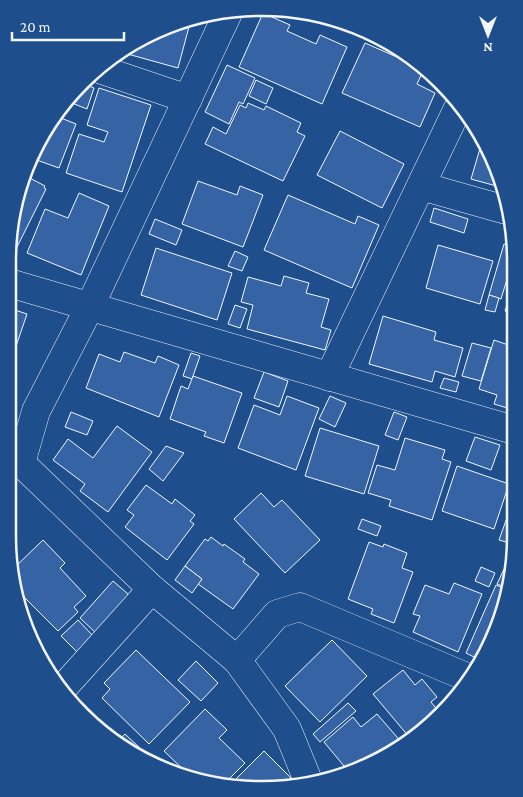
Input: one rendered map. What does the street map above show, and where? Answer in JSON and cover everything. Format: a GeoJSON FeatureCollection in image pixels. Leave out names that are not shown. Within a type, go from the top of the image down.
{"type":"FeatureCollection","features":[{"type":"Feature","properties":{"kind":"street"},"geometry":{"type":"LineString","coordinates":[[16,460],[36,411],[90,306],[225,19]]}},
{"type":"Feature","properties":{"kind":"street"},"geometry":{"type":"LineString","coordinates":[[107,72],[188,99]]}},
{"type":"Feature","properties":{"kind":"street"},"geometry":{"type":"LineString","coordinates":[[329,377],[456,112]]}},
{"type":"Feature","properties":{"kind":"street"},"geometry":{"type":"LineString","coordinates":[[421,186],[501,208]]}},
{"type":"Feature","properties":{"kind":"street"},"geometry":{"type":"LineString","coordinates":[[16,286],[507,428]]}},
{"type":"Feature","properties":{"kind":"street"},"geometry":{"type":"LineString","coordinates":[[16,463],[152,590],[237,660],[287,729],[306,777]]}},
{"type":"Feature","properties":{"kind":"street"},"geometry":{"type":"LineString","coordinates":[[66,684],[152,590]]}},
{"type":"Feature","properties":{"kind":"street"},"geometry":{"type":"LineString","coordinates":[[237,660],[277,614],[300,608],[463,675]]}},
{"type":"Feature","properties":{"kind":"building"},"geometry":{"type":"Polygon","coordinates":[[[262,16],[271,17],[290,25],[287,31],[316,44],[320,35],[347,47],[322,104],[239,67],[262,16]]]}},
{"type":"Feature","properties":{"kind":"building"},"geometry":{"type":"Polygon","coordinates":[[[189,27],[178,68],[130,55],[168,35],[189,27]]]}},
{"type":"Feature","properties":{"kind":"building"},"geometry":{"type":"Polygon","coordinates":[[[365,43],[396,57],[411,67],[421,75],[417,84],[435,93],[420,127],[342,93],[365,43]]]}},
{"type":"Feature","properties":{"kind":"building"},"geometry":{"type":"Polygon","coordinates":[[[227,65],[255,78],[243,104],[239,102],[229,124],[205,112],[227,65]]]}},
{"type":"Feature","properties":{"kind":"building"},"geometry":{"type":"Polygon","coordinates":[[[256,80],[273,88],[266,104],[249,96],[256,80]]]}},
{"type":"Feature","properties":{"kind":"building"},"geometry":{"type":"Polygon","coordinates":[[[90,86],[94,88],[87,109],[74,104],[90,86]]]}},
{"type":"Feature","properties":{"kind":"building"},"geometry":{"type":"Polygon","coordinates":[[[99,88],[151,105],[122,192],[66,173],[79,134],[104,142],[108,132],[87,125],[99,88]]]}},
{"type":"Feature","properties":{"kind":"building"},"geometry":{"type":"Polygon","coordinates":[[[248,103],[264,110],[266,106],[301,123],[297,132],[305,136],[283,181],[205,144],[213,127],[226,134],[240,105],[246,108],[248,103]]]}},
{"type":"Feature","properties":{"kind":"building"},"geometry":{"type":"Polygon","coordinates":[[[62,119],[76,124],[59,168],[38,161],[49,139],[62,119]]]}},
{"type":"Feature","properties":{"kind":"building"},"geometry":{"type":"Polygon","coordinates":[[[340,131],[404,164],[382,208],[317,175],[340,131]]]}},
{"type":"Feature","properties":{"kind":"building"},"geometry":{"type":"Polygon","coordinates":[[[480,150],[495,186],[471,179],[480,150]]]}},
{"type":"Feature","properties":{"kind":"building"},"geometry":{"type":"Polygon","coordinates":[[[31,179],[45,186],[44,188],[46,189],[17,247],[21,214],[31,179]]]}},
{"type":"Feature","properties":{"kind":"building"},"geometry":{"type":"Polygon","coordinates":[[[198,181],[237,195],[240,186],[263,195],[243,247],[182,224],[198,181]]]}},
{"type":"Feature","properties":{"kind":"building"},"geometry":{"type":"Polygon","coordinates":[[[79,193],[109,206],[81,275],[27,253],[45,209],[68,218],[79,193]]]}},
{"type":"Feature","properties":{"kind":"building"},"geometry":{"type":"Polygon","coordinates":[[[288,195],[355,224],[358,216],[379,225],[352,288],[264,250],[288,195]]]}},
{"type":"Feature","properties":{"kind":"building"},"geometry":{"type":"Polygon","coordinates":[[[434,208],[468,219],[464,233],[430,222],[434,208]]]}},
{"type":"Feature","properties":{"kind":"building"},"geometry":{"type":"Polygon","coordinates":[[[155,219],[182,230],[176,245],[149,234],[155,219]]]}},
{"type":"Feature","properties":{"kind":"building"},"geometry":{"type":"Polygon","coordinates":[[[504,244],[506,245],[507,279],[501,299],[489,295],[504,244]]]}},
{"type":"Feature","properties":{"kind":"building"},"geometry":{"type":"Polygon","coordinates":[[[438,245],[493,261],[480,304],[426,288],[438,245]]]}},
{"type":"Feature","properties":{"kind":"building"},"geometry":{"type":"Polygon","coordinates":[[[156,248],[232,273],[217,320],[141,295],[156,248]]]}},
{"type":"Feature","properties":{"kind":"building"},"geometry":{"type":"Polygon","coordinates":[[[235,251],[248,257],[242,271],[228,266],[235,251]]]}},
{"type":"Feature","properties":{"kind":"building"},"geometry":{"type":"Polygon","coordinates":[[[284,276],[309,283],[306,293],[329,299],[321,327],[331,330],[325,350],[247,329],[253,305],[241,302],[248,277],[281,286],[284,276]]]}},
{"type":"Feature","properties":{"kind":"building"},"geometry":{"type":"Polygon","coordinates":[[[489,295],[499,298],[495,312],[485,310],[489,295]]]}},
{"type":"Feature","properties":{"kind":"building"},"geometry":{"type":"Polygon","coordinates":[[[235,305],[247,309],[240,328],[228,324],[235,305]]]}},
{"type":"Feature","properties":{"kind":"building"},"geometry":{"type":"Polygon","coordinates":[[[16,310],[27,314],[16,346],[16,310]]]}},
{"type":"Feature","properties":{"kind":"building"},"geometry":{"type":"Polygon","coordinates":[[[383,316],[436,332],[434,340],[463,348],[455,377],[435,371],[432,382],[369,364],[383,316]]]}},
{"type":"Feature","properties":{"kind":"building"},"geometry":{"type":"Polygon","coordinates":[[[494,340],[507,345],[507,408],[494,404],[497,395],[479,389],[494,340]]]}},
{"type":"Feature","properties":{"kind":"building"},"geometry":{"type":"Polygon","coordinates":[[[472,343],[491,348],[481,381],[462,376],[472,343]]]}},
{"type":"Feature","properties":{"kind":"building"},"geometry":{"type":"Polygon","coordinates":[[[124,352],[155,363],[158,356],[179,365],[159,417],[86,388],[99,354],[120,362],[124,352]]]}},
{"type":"Feature","properties":{"kind":"building"},"geometry":{"type":"Polygon","coordinates":[[[191,353],[200,356],[192,379],[183,376],[191,353]]]}},
{"type":"Feature","properties":{"kind":"building"},"geometry":{"type":"Polygon","coordinates":[[[264,372],[288,381],[279,407],[254,398],[264,372]]]}},
{"type":"Feature","properties":{"kind":"building"},"geometry":{"type":"Polygon","coordinates":[[[193,376],[242,393],[224,443],[204,436],[206,432],[170,419],[181,386],[188,389],[193,376]]]}},
{"type":"Feature","properties":{"kind":"building"},"geometry":{"type":"Polygon","coordinates":[[[444,378],[459,382],[456,392],[440,388],[444,378]]]}},
{"type":"Feature","properties":{"kind":"building"},"geometry":{"type":"Polygon","coordinates":[[[287,396],[319,408],[296,470],[238,448],[254,405],[280,415],[287,396]]]}},
{"type":"Feature","properties":{"kind":"building"},"geometry":{"type":"Polygon","coordinates":[[[330,396],[346,403],[335,427],[319,419],[330,396]]]}},
{"type":"Feature","properties":{"kind":"building"},"geometry":{"type":"Polygon","coordinates":[[[71,412],[93,421],[87,435],[65,427],[71,412]]]}},
{"type":"Feature","properties":{"kind":"building"},"geometry":{"type":"Polygon","coordinates":[[[394,412],[407,417],[398,440],[385,435],[394,412]]]}},
{"type":"Feature","properties":{"kind":"building"},"geometry":{"type":"Polygon","coordinates":[[[117,426],[152,452],[108,512],[80,491],[85,484],[53,460],[68,439],[93,458],[117,426]]]}},
{"type":"Feature","properties":{"kind":"building"},"geometry":{"type":"Polygon","coordinates":[[[320,428],[379,446],[364,494],[305,476],[320,428]]]}},
{"type":"Feature","properties":{"kind":"building"},"geometry":{"type":"Polygon","coordinates":[[[475,437],[500,445],[491,470],[466,461],[475,437]]]}},
{"type":"Feature","properties":{"kind":"building"},"geometry":{"type":"Polygon","coordinates":[[[405,438],[445,450],[442,459],[451,462],[432,520],[389,506],[391,500],[368,493],[377,465],[395,470],[405,438]]]}},
{"type":"Feature","properties":{"kind":"building"},"geometry":{"type":"Polygon","coordinates":[[[166,446],[184,453],[163,481],[149,469],[166,446]]]}},
{"type":"Feature","properties":{"kind":"building"},"geometry":{"type":"Polygon","coordinates":[[[457,466],[507,483],[507,490],[494,529],[442,511],[457,466]]]}},
{"type":"Feature","properties":{"kind":"building"},"geometry":{"type":"Polygon","coordinates":[[[146,485],[172,504],[175,499],[195,515],[190,521],[194,524],[167,560],[125,527],[134,515],[127,510],[146,485]]]}},
{"type":"Feature","properties":{"kind":"building"},"geometry":{"type":"Polygon","coordinates":[[[261,493],[274,507],[282,500],[320,540],[285,573],[234,519],[261,493]]]}},
{"type":"Feature","properties":{"kind":"building"},"geometry":{"type":"Polygon","coordinates":[[[507,518],[507,542],[499,540],[507,518]]]}},
{"type":"Feature","properties":{"kind":"building"},"geometry":{"type":"Polygon","coordinates":[[[362,519],[381,526],[377,536],[358,529],[362,519]]]}},
{"type":"Feature","properties":{"kind":"building"},"geometry":{"type":"Polygon","coordinates":[[[211,537],[245,559],[243,562],[259,574],[233,609],[198,584],[202,579],[185,566],[205,539],[208,541],[211,537]]]}},
{"type":"Feature","properties":{"kind":"building"},"geometry":{"type":"Polygon","coordinates":[[[43,540],[65,563],[60,568],[86,596],[74,607],[78,612],[58,631],[25,598],[18,564],[43,540]]]}},
{"type":"Feature","properties":{"kind":"building"},"geometry":{"type":"Polygon","coordinates":[[[369,542],[383,547],[384,544],[407,553],[402,568],[413,572],[394,623],[371,614],[373,609],[348,599],[369,542]]]}},
{"type":"Feature","properties":{"kind":"building"},"geometry":{"type":"Polygon","coordinates":[[[185,566],[202,579],[192,593],[175,580],[185,566]]]}},
{"type":"Feature","properties":{"kind":"building"},"geometry":{"type":"Polygon","coordinates":[[[481,567],[495,573],[489,587],[475,581],[481,567]]]}},
{"type":"Feature","properties":{"kind":"building"},"geometry":{"type":"Polygon","coordinates":[[[504,569],[501,586],[497,584],[504,569]]]}},
{"type":"Feature","properties":{"kind":"building"},"geometry":{"type":"Polygon","coordinates":[[[113,581],[128,594],[126,602],[97,634],[80,618],[113,581]]]}},
{"type":"Feature","properties":{"kind":"building"},"geometry":{"type":"Polygon","coordinates":[[[454,583],[482,594],[458,652],[413,632],[420,616],[413,614],[425,585],[449,594],[454,583]]]}},
{"type":"Feature","properties":{"kind":"building"},"geometry":{"type":"Polygon","coordinates":[[[496,585],[501,587],[494,614],[474,657],[466,653],[496,585]]]}},
{"type":"Feature","properties":{"kind":"building"},"geometry":{"type":"Polygon","coordinates":[[[78,620],[94,637],[78,653],[61,636],[78,620]]]}},
{"type":"Feature","properties":{"kind":"building"},"geometry":{"type":"Polygon","coordinates":[[[332,640],[367,676],[320,722],[285,686],[332,640]]]}},
{"type":"Feature","properties":{"kind":"building"},"geometry":{"type":"Polygon","coordinates":[[[136,650],[190,702],[149,744],[102,698],[110,689],[104,683],[136,650]]]}},
{"type":"Feature","properties":{"kind":"building"},"geometry":{"type":"Polygon","coordinates":[[[196,661],[218,683],[201,701],[178,680],[196,661]]]}},
{"type":"Feature","properties":{"kind":"building"},"geometry":{"type":"Polygon","coordinates":[[[403,670],[415,685],[422,679],[437,697],[431,702],[436,708],[406,733],[373,694],[403,670]]]}},
{"type":"Feature","properties":{"kind":"building"},"geometry":{"type":"Polygon","coordinates":[[[348,703],[356,711],[320,742],[313,734],[348,703]]]}},
{"type":"Feature","properties":{"kind":"building"},"geometry":{"type":"Polygon","coordinates":[[[205,709],[227,730],[219,738],[245,763],[229,779],[181,767],[164,751],[205,709]]]}},
{"type":"Feature","properties":{"kind":"building"},"geometry":{"type":"Polygon","coordinates":[[[377,714],[398,739],[384,748],[344,766],[324,742],[353,717],[361,727],[377,714]]]}},
{"type":"Feature","properties":{"kind":"building"},"geometry":{"type":"Polygon","coordinates":[[[125,734],[140,748],[139,748],[122,737],[125,734]]]}},
{"type":"Feature","properties":{"kind":"building"},"geometry":{"type":"Polygon","coordinates":[[[264,751],[291,778],[262,781],[236,779],[264,751]]]}}]}
